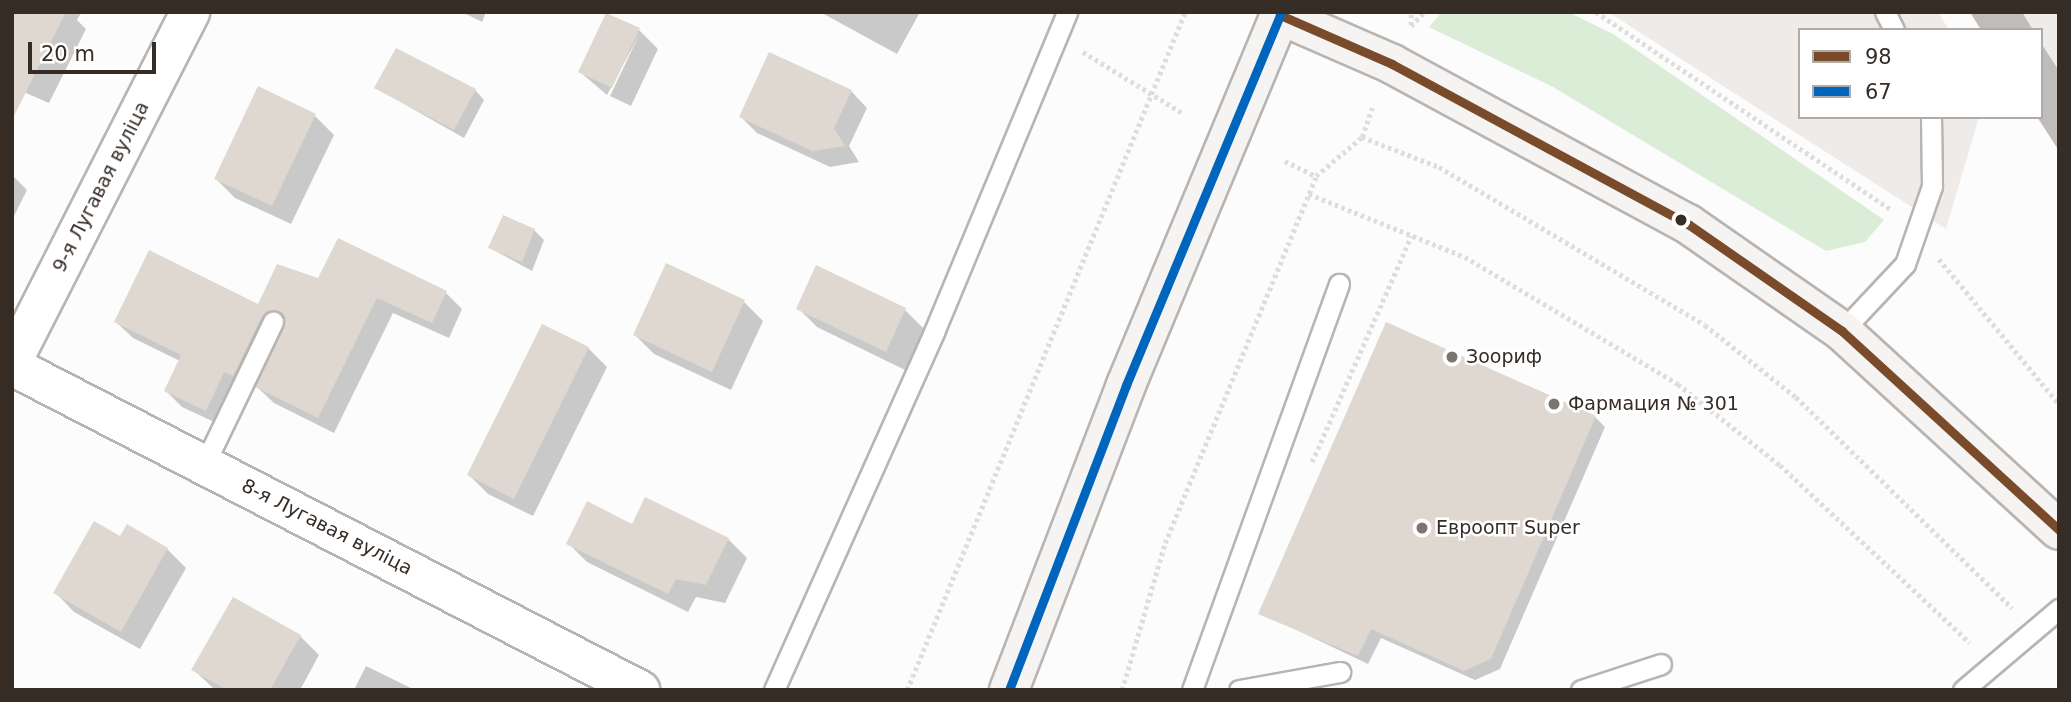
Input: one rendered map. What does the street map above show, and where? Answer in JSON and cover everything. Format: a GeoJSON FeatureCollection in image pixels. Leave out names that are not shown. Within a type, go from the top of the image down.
{"type":"FeatureCollection","features":[{"type":"Feature","properties":{"kind":"main road"},"geometry":{"type":"LineString","coordinates":[[1010,690],[1126,385],[1280,13],[1392,64],[1665,211],[1842,331],[2059,530]]}},
{"type":"Feature","properties":{"kind":"street","name":"9-я Лугавая вуліца"},"geometry":{"type":"LineString","coordinates":[[12,364],[190,12]]}},
{"type":"Feature","properties":{"kind":"street","name":"8-я Лугавая вуліца"},"geometry":{"type":"LineString","coordinates":[[12,364],[640,690]]}},
{"type":"Feature","properties":{"kind":"lane"},"geometry":{"type":"LineString","coordinates":[[774,690],[1067,12]]}},
{"type":"Feature","properties":{"kind":"lane"},"geometry":{"type":"LineString","coordinates":[[1842,331],[1905,264],[1933,186],[1931,119]]}},
{"type":"Feature","properties":{"kind":"lane"},"geometry":{"type":"LineString","coordinates":[[1192,690],[1339,284]]}},
{"type":"Feature","properties":{"kind":"lane"},"geometry":{"type":"LineString","coordinates":[[205,463],[273,322]]}},
{"type":"Feature","properties":{"kind":"lane"},"geometry":{"type":"LineString","coordinates":[[1963,690],[2059,609]]}},
{"type":"Feature","properties":{"kind":"lane"},"geometry":{"type":"LineString","coordinates":[[1581,690],[1661,664]]}},
{"type":"Feature","properties":{"kind":"lane"},"geometry":{"type":"LineString","coordinates":[[1239,690],[1340,672]]}},
{"type":"Feature","properties":{"kind":"path"},"geometry":{"type":"LineString","coordinates":[[907,690],[1147,96],[1185,12]]}},
{"type":"Feature","properties":{"kind":"path"},"geometry":{"type":"LineString","coordinates":[[1411,12],[1411,26],[1424,12]]}},
{"type":"Feature","properties":{"kind":"path"},"geometry":{"type":"LineString","coordinates":[[1596,12],[1882,201],[1916,232],[2059,404]]}},
{"type":"Feature","properties":{"kind":"path"},"geometry":{"type":"LineString","coordinates":[[1058,35],[1147,96],[1184,114]]}},
{"type":"Feature","properties":{"kind":"path"},"geometry":{"type":"LineString","coordinates":[[1122,690],[1165,543],[1316,176],[1362,137],[1372,108]]}},
{"type":"Feature","properties":{"kind":"path"},"geometry":{"type":"LineString","coordinates":[[1362,137],[1439,167],[1704,325],[1796,397],[2035,630]]}},
{"type":"Feature","properties":{"kind":"path"},"geometry":{"type":"LineString","coordinates":[[1285,162],[1316,176]]}},
{"type":"Feature","properties":{"kind":"path"},"geometry":{"type":"LineString","coordinates":[[1309,194],[1465,257],[1678,384],[1780,465],[1993,664]]}},
{"type":"Feature","properties":{"kind":"path"},"geometry":{"type":"LineString","coordinates":[[1388,288],[1411,236]]}},
{"type":"Feature","properties":{"kind":"shaded area"},"geometry":{"type":"Polygon","coordinates":[[[1608,12],[1938,12],[1948,28],[1798,28],[1798,119],[1978,119],[1946,229],[1608,12]]]}},
{"type":"Feature","properties":{"kind":"shaded area"},"geometry":{"type":"Polygon","coordinates":[[[1970,12],[2059,12],[2059,150],[2039,119],[2043,119],[2043,28],[1980,28],[1970,12]]]}},
{"type":"Feature","properties":{"kind":"green space"},"geometry":{"type":"Polygon","coordinates":[[[1442,12],[1568,12],[1613,34],[1884,220],[1865,242],[1826,251],[1553,87],[1429,27],[1442,12]]]}},
{"type":"Feature","properties":{"kind":"building"},"geometry":{"type":"Polygon","coordinates":[[[12,12],[66,12],[12,120],[12,12]]]}},
{"type":"Feature","properties":{"kind":"building"},"geometry":{"type":"Polygon","coordinates":[[[606,13],[640,28],[612,88],[578,72],[606,13]]]}},
{"type":"Feature","properties":{"kind":"building"},"geometry":{"type":"Polygon","coordinates":[[[396,48],[476,89],[454,130],[374,88],[396,48]]]}},
{"type":"Feature","properties":{"kind":"building"},"geometry":{"type":"Polygon","coordinates":[[[769,52],[852,90],[834,128],[845,146],[812,151],[739,117],[769,52]]]}},
{"type":"Feature","properties":{"kind":"building"},"geometry":{"type":"Polygon","coordinates":[[[258,86],[316,114],[272,206],[214,179],[258,86]]]}},
{"type":"Feature","properties":{"kind":"building"},"geometry":{"type":"Polygon","coordinates":[[[503,215],[535,229],[522,262],[488,248],[503,215]]]}},
{"type":"Feature","properties":{"kind":"building"},"geometry":{"type":"Polygon","coordinates":[[[338,238],[447,291],[432,323],[377,298],[318,418],[255,387],[284,327],[278,311],[262,316],[233,376],[224,372],[206,411],[164,391],[181,355],[114,322],[149,250],[258,304],[277,264],[318,278],[338,238]]]}},
{"type":"Feature","properties":{"kind":"building"},"geometry":{"type":"Polygon","coordinates":[[[666,263],[745,300],[712,372],[633,335],[666,263]]]}},
{"type":"Feature","properties":{"kind":"building"},"geometry":{"type":"Polygon","coordinates":[[[816,265],[906,308],[886,352],[796,309],[816,265]]]}},
{"type":"Feature","properties":{"kind":"building","name":"Евроопт Super"},"geometry":{"type":"Polygon","coordinates":[[[1386,322],[1596,416],[1491,659],[1464,671],[1371,629],[1358,656],[1258,614],[1386,322]]]}},
{"type":"Feature","properties":{"kind":"building"},"geometry":{"type":"Polygon","coordinates":[[[542,324],[589,347],[514,499],[467,475],[542,324]]]}},
{"type":"Feature","properties":{"kind":"building"},"geometry":{"type":"Polygon","coordinates":[[[645,497],[729,538],[706,585],[676,579],[668,594],[566,544],[587,501],[632,524],[645,497]]]}},
{"type":"Feature","properties":{"kind":"building"},"geometry":{"type":"Polygon","coordinates":[[[94,521],[120,536],[127,524],[168,548],[121,632],[53,593],[94,521]]]}},
{"type":"Feature","properties":{"kind":"building"},"geometry":{"type":"Polygon","coordinates":[[[233,597],[301,635],[270,690],[227,690],[191,670],[233,597]]]}},
{"type":"Feature","properties":{"kind":"transit line","name":"67"},"geometry":{"type":"LineString","coordinates":[[1009,690],[1126,385],[1281,12]]}},
{"type":"Feature","properties":{"kind":"transit line","name":"98"},"geometry":{"type":"LineString","coordinates":[[1280,15],[1392,64],[1688,224],[1842,331],[2059,530]]}},
{"type":"Feature","properties":{"kind":"place","name":"Зоориф"},"geometry":{"type":"Point","coordinates":[1452,357]}},
{"type":"Feature","properties":{"kind":"place","name":"Фармация № 301"},"geometry":{"type":"Point","coordinates":[1554,404]}},
{"type":"Feature","properties":{"kind":"place","name":"Евроопт Super"},"geometry":{"type":"Point","coordinates":[1422,528]}}]}
